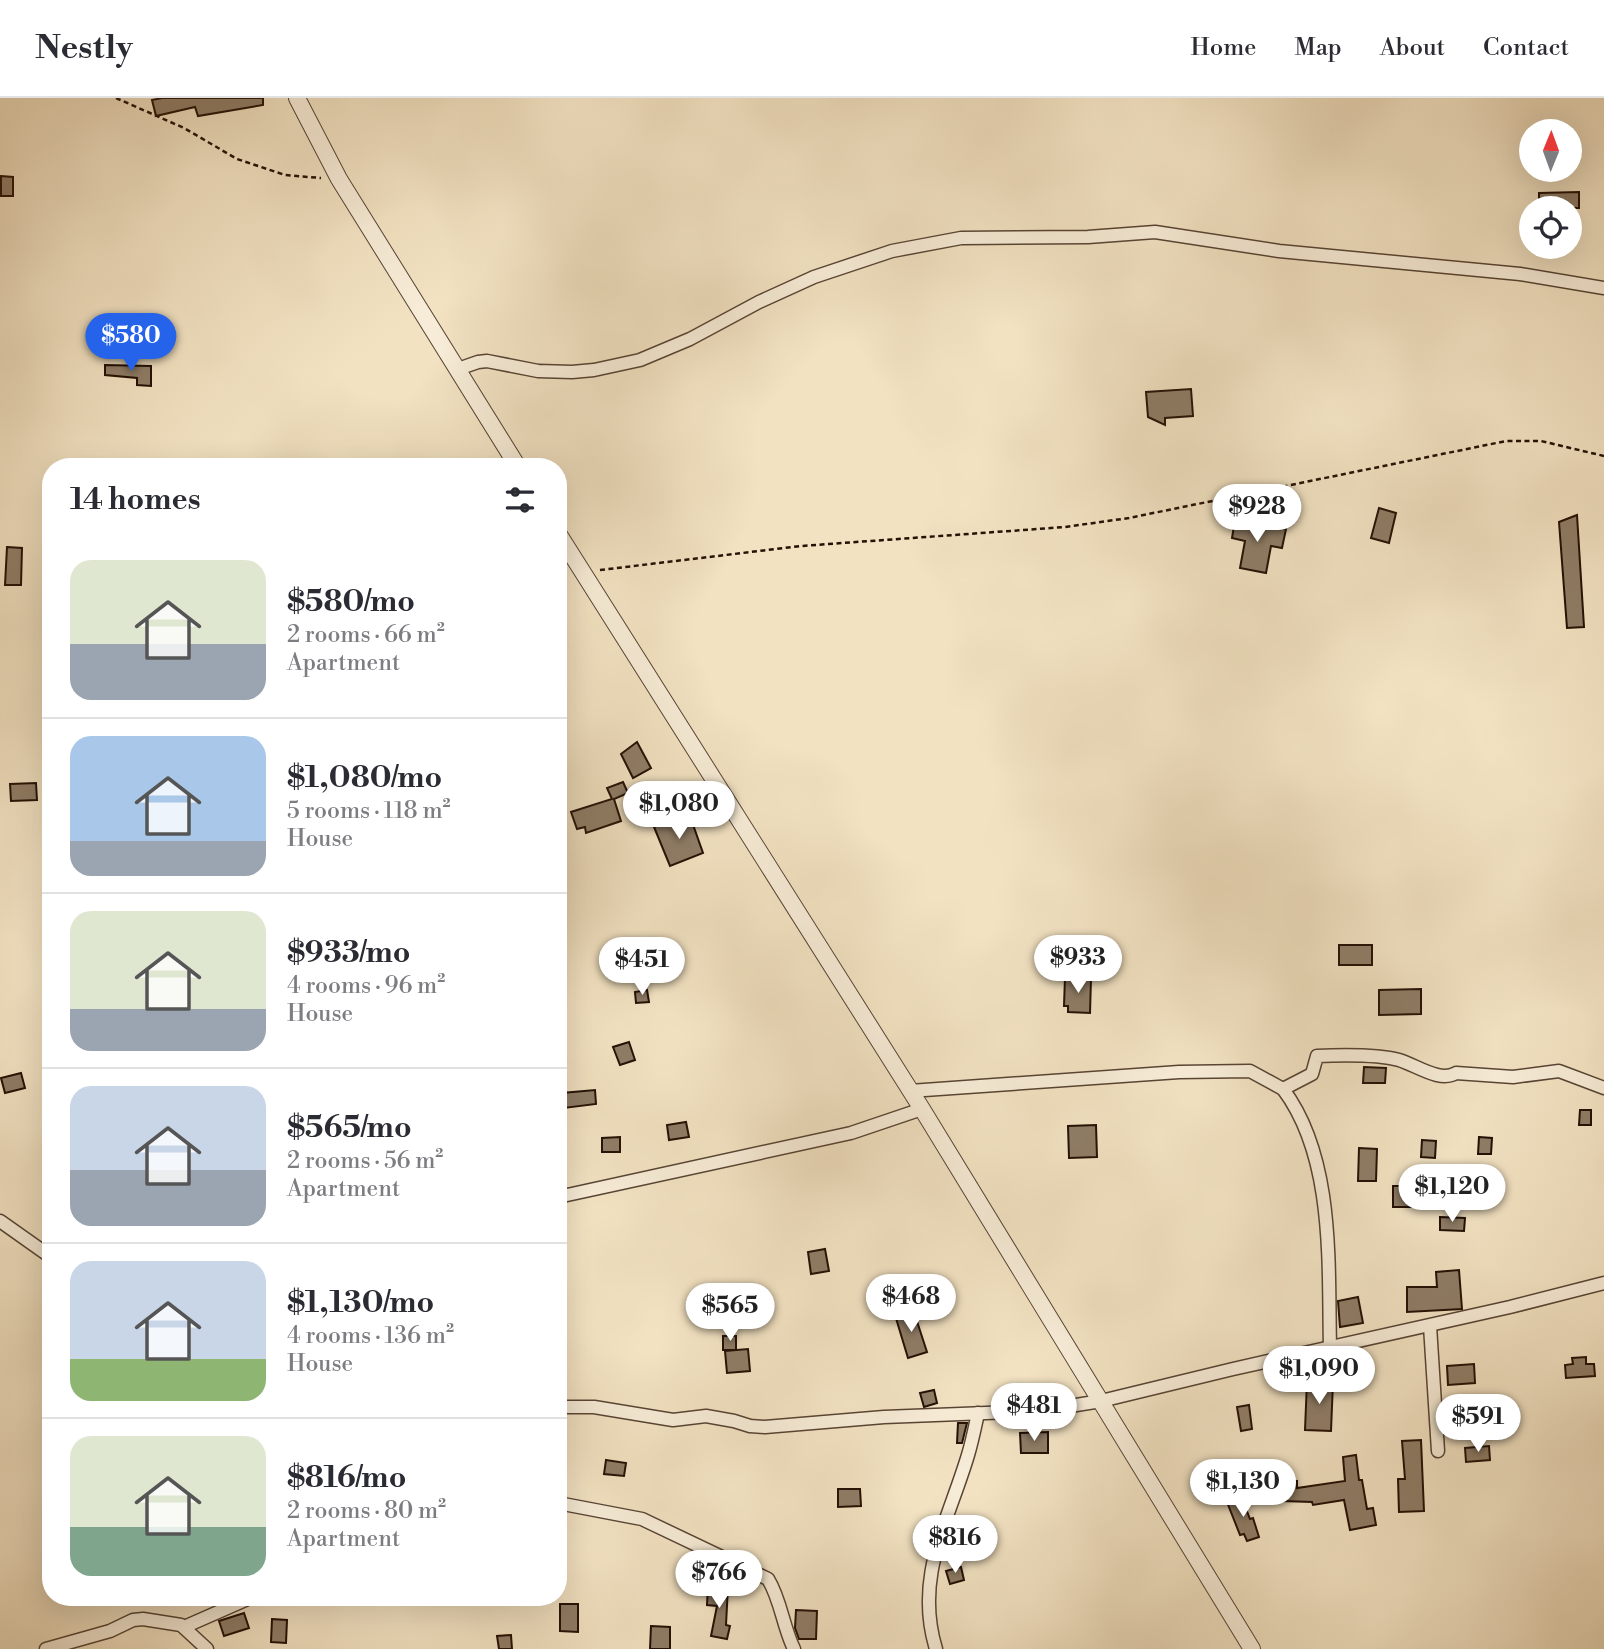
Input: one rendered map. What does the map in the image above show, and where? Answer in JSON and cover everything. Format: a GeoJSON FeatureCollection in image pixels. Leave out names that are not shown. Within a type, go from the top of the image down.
{"type":"FeatureCollection","features":[{"type":"Feature","properties":{"kind":"street"},"geometry":{"type":"LineString","coordinates":[[297,98],[339,179],[512,458]]}},
{"type":"Feature","properties":{"kind":"street"},"geometry":{"type":"LineString","coordinates":[[458,369],[487,361],[538,371],[572,372],[640,360],[678,345],[814,277],[892,251],[961,238],[1108,236],[1156,232],[1279,251],[1520,274],[1604,288]]}},
{"type":"Feature","properties":{"kind":"street"},"geometry":{"type":"LineString","coordinates":[[567,547],[922,1109],[1252,1649]]}},
{"type":"Feature","properties":{"kind":"street"},"geometry":{"type":"LineString","coordinates":[[1283,1089],[1312,1074],[1317,1056],[1341,1055],[1398,1060],[1442,1076],[1456,1073],[1513,1077],[1559,1071],[1604,1088]]}},
{"type":"Feature","properties":{"kind":"street"},"geometry":{"type":"LineString","coordinates":[[910,1091],[1178,1072],[1250,1071],[1283,1089],[1298,1109],[1320,1182],[1326,1231],[1331,1348]]}},
{"type":"Feature","properties":{"kind":"street"},"geometry":{"type":"LineString","coordinates":[[567,1195],[851,1133],[922,1109]]}},
{"type":"Feature","properties":{"kind":"street"},"geometry":{"type":"LineString","coordinates":[[0,1221],[42,1251]]}},
{"type":"Feature","properties":{"kind":"street"},"geometry":{"type":"LineString","coordinates":[[567,1407],[594,1407],[673,1420],[706,1416],[757,1427],[884,1417],[1039,1411],[1101,1401],[1430,1326],[1604,1283]]}},
{"type":"Feature","properties":{"kind":"street"},"geometry":{"type":"LineString","coordinates":[[1430,1326],[1438,1451]]}},
{"type":"Feature","properties":{"kind":"street"},"geometry":{"type":"LineString","coordinates":[[936,1649],[929,1607],[929,1577],[933,1555],[968,1455],[978,1413]]}},
{"type":"Feature","properties":{"kind":"street"},"geometry":{"type":"LineString","coordinates":[[567,1505],[642,1519],[768,1579],[774,1588],[794,1649]]}},
{"type":"Feature","properties":{"kind":"street"},"geometry":{"type":"LineString","coordinates":[[184,1627],[232,1606]]}},
{"type":"Feature","properties":{"kind":"street"},"geometry":{"type":"LineString","coordinates":[[46,1649],[110,1631],[133,1620],[174,1622],[184,1627],[207,1649]]}},
{"type":"Feature","properties":{"kind":"path"},"geometry":{"type":"LineString","coordinates":[[116,98],[184,128],[237,159],[285,175],[339,179]]}},
{"type":"Feature","properties":{"kind":"path"},"geometry":{"type":"LineString","coordinates":[[583,573],[623,566],[802,547],[1065,527],[1129,518],[1506,441],[1541,442],[1604,456]]}},
{"type":"Feature","properties":{"kind":"building"},"geometry":{"type":"Polygon","coordinates":[[[263,98],[263,105],[198,116],[195,107],[156,116],[152,100],[263,98]]]}},
{"type":"Feature","properties":{"kind":"building"},"geometry":{"type":"Polygon","coordinates":[[[1,176],[13,177],[13,196],[1,196],[1,176]]]}},
{"type":"Feature","properties":{"kind":"building"},"geometry":{"type":"Polygon","coordinates":[[[1579,192],[1579,196],[1539,196],[1539,193],[1579,192]]]}},
{"type":"Feature","properties":{"kind":"building"},"geometry":{"type":"Polygon","coordinates":[[[105,365],[151,366],[151,386],[137,385],[137,378],[105,375],[105,365]]]}},
{"type":"Feature","properties":{"kind":"building"},"geometry":{"type":"Polygon","coordinates":[[[1191,389],[1193,416],[1165,418],[1165,425],[1148,417],[1146,392],[1191,389]]]}},
{"type":"Feature","properties":{"kind":"building"},"geometry":{"type":"Polygon","coordinates":[[[1379,508],[1396,513],[1389,543],[1371,538],[1379,508]]]}},
{"type":"Feature","properties":{"kind":"building"},"geometry":{"type":"Polygon","coordinates":[[[1577,515],[1584,627],[1567,628],[1559,522],[1577,515]]]}},
{"type":"Feature","properties":{"kind":"building"},"geometry":{"type":"Polygon","coordinates":[[[1235,520],[1286,529],[1282,548],[1271,546],[1266,573],[1240,568],[1245,541],[1232,538],[1235,520]]]}},
{"type":"Feature","properties":{"kind":"building"},"geometry":{"type":"Polygon","coordinates":[[[7,547],[22,548],[21,585],[5,585],[7,547]]]}},
{"type":"Feature","properties":{"kind":"building"},"geometry":{"type":"Polygon","coordinates":[[[637,742],[651,768],[633,778],[621,754],[637,742]]]}},
{"type":"Feature","properties":{"kind":"building"},"geometry":{"type":"Polygon","coordinates":[[[623,782],[628,793],[614,799],[621,821],[586,833],[585,827],[577,829],[571,812],[612,799],[607,788],[623,782]]]}},
{"type":"Feature","properties":{"kind":"building"},"geometry":{"type":"Polygon","coordinates":[[[36,783],[37,800],[11,801],[10,784],[36,783]]]}},
{"type":"Feature","properties":{"kind":"building"},"geometry":{"type":"Polygon","coordinates":[[[673,819],[675,824],[691,819],[703,853],[670,866],[654,827],[673,819]]]}},
{"type":"Feature","properties":{"kind":"building"},"geometry":{"type":"Polygon","coordinates":[[[1339,945],[1372,945],[1372,965],[1339,965],[1339,945]]]}},
{"type":"Feature","properties":{"kind":"building"},"geometry":{"type":"Polygon","coordinates":[[[624,947],[630,966],[613,972],[606,953],[624,947]]]}},
{"type":"Feature","properties":{"kind":"building"},"geometry":{"type":"Polygon","coordinates":[[[1065,977],[1091,978],[1090,1013],[1068,1012],[1068,1006],[1064,1006],[1065,977]]]}},
{"type":"Feature","properties":{"kind":"building"},"geometry":{"type":"Polygon","coordinates":[[[1421,989],[1421,1014],[1379,1015],[1379,990],[1421,989]]]}},
{"type":"Feature","properties":{"kind":"building"},"geometry":{"type":"Polygon","coordinates":[[[647,990],[649,1002],[636,1003],[635,992],[647,990]]]}},
{"type":"Feature","properties":{"kind":"building"},"geometry":{"type":"Polygon","coordinates":[[[629,1042],[635,1060],[620,1065],[613,1047],[629,1042]]]}},
{"type":"Feature","properties":{"kind":"building"},"geometry":{"type":"Polygon","coordinates":[[[1364,1067],[1386,1068],[1385,1083],[1363,1083],[1364,1067]]]}},
{"type":"Feature","properties":{"kind":"building"},"geometry":{"type":"Polygon","coordinates":[[[21,1073],[25,1088],[5,1093],[1,1078],[21,1073]]]}},
{"type":"Feature","properties":{"kind":"building"},"geometry":{"type":"Polygon","coordinates":[[[595,1090],[596,1104],[567,1108],[567,1093],[595,1090]]]}},
{"type":"Feature","properties":{"kind":"building"},"geometry":{"type":"Polygon","coordinates":[[[1580,1110],[1591,1110],[1591,1125],[1579,1125],[1580,1110]]]}},
{"type":"Feature","properties":{"kind":"building"},"geometry":{"type":"Polygon","coordinates":[[[686,1122],[689,1137],[669,1140],[667,1125],[686,1122]]]}},
{"type":"Feature","properties":{"kind":"building"},"geometry":{"type":"Polygon","coordinates":[[[1096,1125],[1097,1157],[1069,1158],[1068,1126],[1096,1125]]]}},
{"type":"Feature","properties":{"kind":"building"},"geometry":{"type":"Polygon","coordinates":[[[620,1137],[620,1152],[602,1152],[602,1138],[620,1137]]]}},
{"type":"Feature","properties":{"kind":"building"},"geometry":{"type":"Polygon","coordinates":[[[1479,1137],[1492,1138],[1491,1154],[1478,1154],[1479,1137]]]}},
{"type":"Feature","properties":{"kind":"building"},"geometry":{"type":"Polygon","coordinates":[[[1422,1140],[1436,1141],[1435,1158],[1421,1157],[1422,1140]]]}},
{"type":"Feature","properties":{"kind":"building"},"geometry":{"type":"Polygon","coordinates":[[[1359,1148],[1377,1149],[1376,1181],[1358,1181],[1359,1148]]]}},
{"type":"Feature","properties":{"kind":"building"},"geometry":{"type":"Polygon","coordinates":[[[1393,1186],[1414,1186],[1414,1207],[1393,1207],[1393,1186]]]}},
{"type":"Feature","properties":{"kind":"building"},"geometry":{"type":"Polygon","coordinates":[[[1440,1217],[1465,1218],[1464,1231],[1440,1230],[1440,1217]]]}},
{"type":"Feature","properties":{"kind":"building"},"geometry":{"type":"Polygon","coordinates":[[[825,1249],[829,1271],[811,1274],[808,1252],[825,1249]]]}},
{"type":"Feature","properties":{"kind":"building"},"geometry":{"type":"Polygon","coordinates":[[[1459,1270],[1462,1309],[1407,1312],[1407,1287],[1437,1287],[1436,1272],[1459,1270]]]}},
{"type":"Feature","properties":{"kind":"building"},"geometry":{"type":"Polygon","coordinates":[[[1358,1297],[1363,1323],[1340,1327],[1338,1301],[1358,1297]]]}},
{"type":"Feature","properties":{"kind":"building"},"geometry":{"type":"Polygon","coordinates":[[[913,1309],[927,1352],[908,1358],[895,1315],[913,1309]]]}},
{"type":"Feature","properties":{"kind":"building"},"geometry":{"type":"Polygon","coordinates":[[[723,1336],[736,1336],[736,1350],[723,1350],[723,1336]]]}},
{"type":"Feature","properties":{"kind":"building"},"geometry":{"type":"Polygon","coordinates":[[[748,1349],[750,1371],[727,1373],[725,1351],[748,1349]]]}},
{"type":"Feature","properties":{"kind":"building"},"geometry":{"type":"Polygon","coordinates":[[[1586,1357],[1586,1364],[1594,1364],[1595,1376],[1566,1378],[1565,1365],[1573,1364],[1572,1358],[1586,1357]]]}},
{"type":"Feature","properties":{"kind":"building"},"geometry":{"type":"Polygon","coordinates":[[[1474,1364],[1475,1383],[1448,1385],[1447,1366],[1474,1364]]]}},
{"type":"Feature","properties":{"kind":"building"},"geometry":{"type":"Polygon","coordinates":[[[1307,1381],[1333,1382],[1331,1431],[1305,1430],[1307,1381]]]}},
{"type":"Feature","properties":{"kind":"building"},"geometry":{"type":"Polygon","coordinates":[[[934,1390],[937,1403],[924,1407],[920,1393],[934,1390]]]}},
{"type":"Feature","properties":{"kind":"building"},"geometry":{"type":"Polygon","coordinates":[[[1249,1405],[1252,1429],[1241,1431],[1237,1407],[1249,1405]]]}},
{"type":"Feature","properties":{"kind":"building"},"geometry":{"type":"Polygon","coordinates":[[[958,1423],[967,1423],[962,1443],[957,1443],[958,1423]]]}},
{"type":"Feature","properties":{"kind":"building"},"geometry":{"type":"Polygon","coordinates":[[[1048,1432],[1048,1453],[1021,1453],[1020,1433],[1048,1432]]]}},
{"type":"Feature","properties":{"kind":"building"},"geometry":{"type":"Polygon","coordinates":[[[1421,1440],[1424,1511],[1399,1512],[1398,1479],[1405,1479],[1402,1441],[1421,1440]]]}},
{"type":"Feature","properties":{"kind":"building"},"geometry":{"type":"Polygon","coordinates":[[[1489,1446],[1490,1460],[1466,1462],[1465,1448],[1489,1446]]]}},
{"type":"Feature","properties":{"kind":"building"},"geometry":{"type":"Polygon","coordinates":[[[1356,1455],[1367,1509],[1373,1508],[1376,1525],[1350,1530],[1344,1500],[1313,1505],[1312,1502],[1282,1501],[1282,1481],[1297,1481],[1297,1488],[1345,1481],[1343,1457],[1356,1455]]]}},
{"type":"Feature","properties":{"kind":"building"},"geometry":{"type":"Polygon","coordinates":[[[606,1460],[626,1463],[624,1476],[604,1474],[606,1460]]]}},
{"type":"Feature","properties":{"kind":"building"},"geometry":{"type":"Polygon","coordinates":[[[838,1489],[860,1489],[861,1506],[838,1507],[838,1489]]]}},
{"type":"Feature","properties":{"kind":"building"},"geometry":{"type":"Polygon","coordinates":[[[1241,1496],[1250,1519],[1253,1518],[1259,1537],[1247,1541],[1244,1534],[1240,1535],[1227,1502],[1241,1496]]]}},
{"type":"Feature","properties":{"kind":"building"},"geometry":{"type":"Polygon","coordinates":[[[958,1529],[977,1529],[977,1549],[958,1548],[958,1529]]]}},
{"type":"Feature","properties":{"kind":"building"},"geometry":{"type":"Polygon","coordinates":[[[961,1567],[964,1580],[950,1584],[946,1571],[961,1567]]]}},
{"type":"Feature","properties":{"kind":"building"},"geometry":{"type":"Polygon","coordinates":[[[708,1585],[728,1586],[726,1625],[730,1626],[727,1639],[711,1636],[717,1606],[707,1605],[708,1585]]]}},
{"type":"Feature","properties":{"kind":"building"},"geometry":{"type":"Polygon","coordinates":[[[578,1604],[578,1632],[560,1631],[560,1606],[578,1604]]]}},
{"type":"Feature","properties":{"kind":"building"},"geometry":{"type":"Polygon","coordinates":[[[796,1610],[817,1611],[816,1639],[799,1639],[795,1628],[796,1610]]]}},
{"type":"Feature","properties":{"kind":"building"},"geometry":{"type":"Polygon","coordinates":[[[244,1613],[249,1628],[224,1636],[219,1621],[244,1613]]]}},
{"type":"Feature","properties":{"kind":"building"},"geometry":{"type":"Polygon","coordinates":[[[272,1619],[287,1620],[286,1643],[271,1642],[272,1619]]]}},
{"type":"Feature","properties":{"kind":"building"},"geometry":{"type":"Polygon","coordinates":[[[651,1626],[670,1627],[670,1649],[650,1649],[651,1626]]]}},
{"type":"Feature","properties":{"kind":"building"},"geometry":{"type":"Polygon","coordinates":[[[511,1635],[512,1649],[499,1649],[497,1636],[511,1635]]]}}]}
